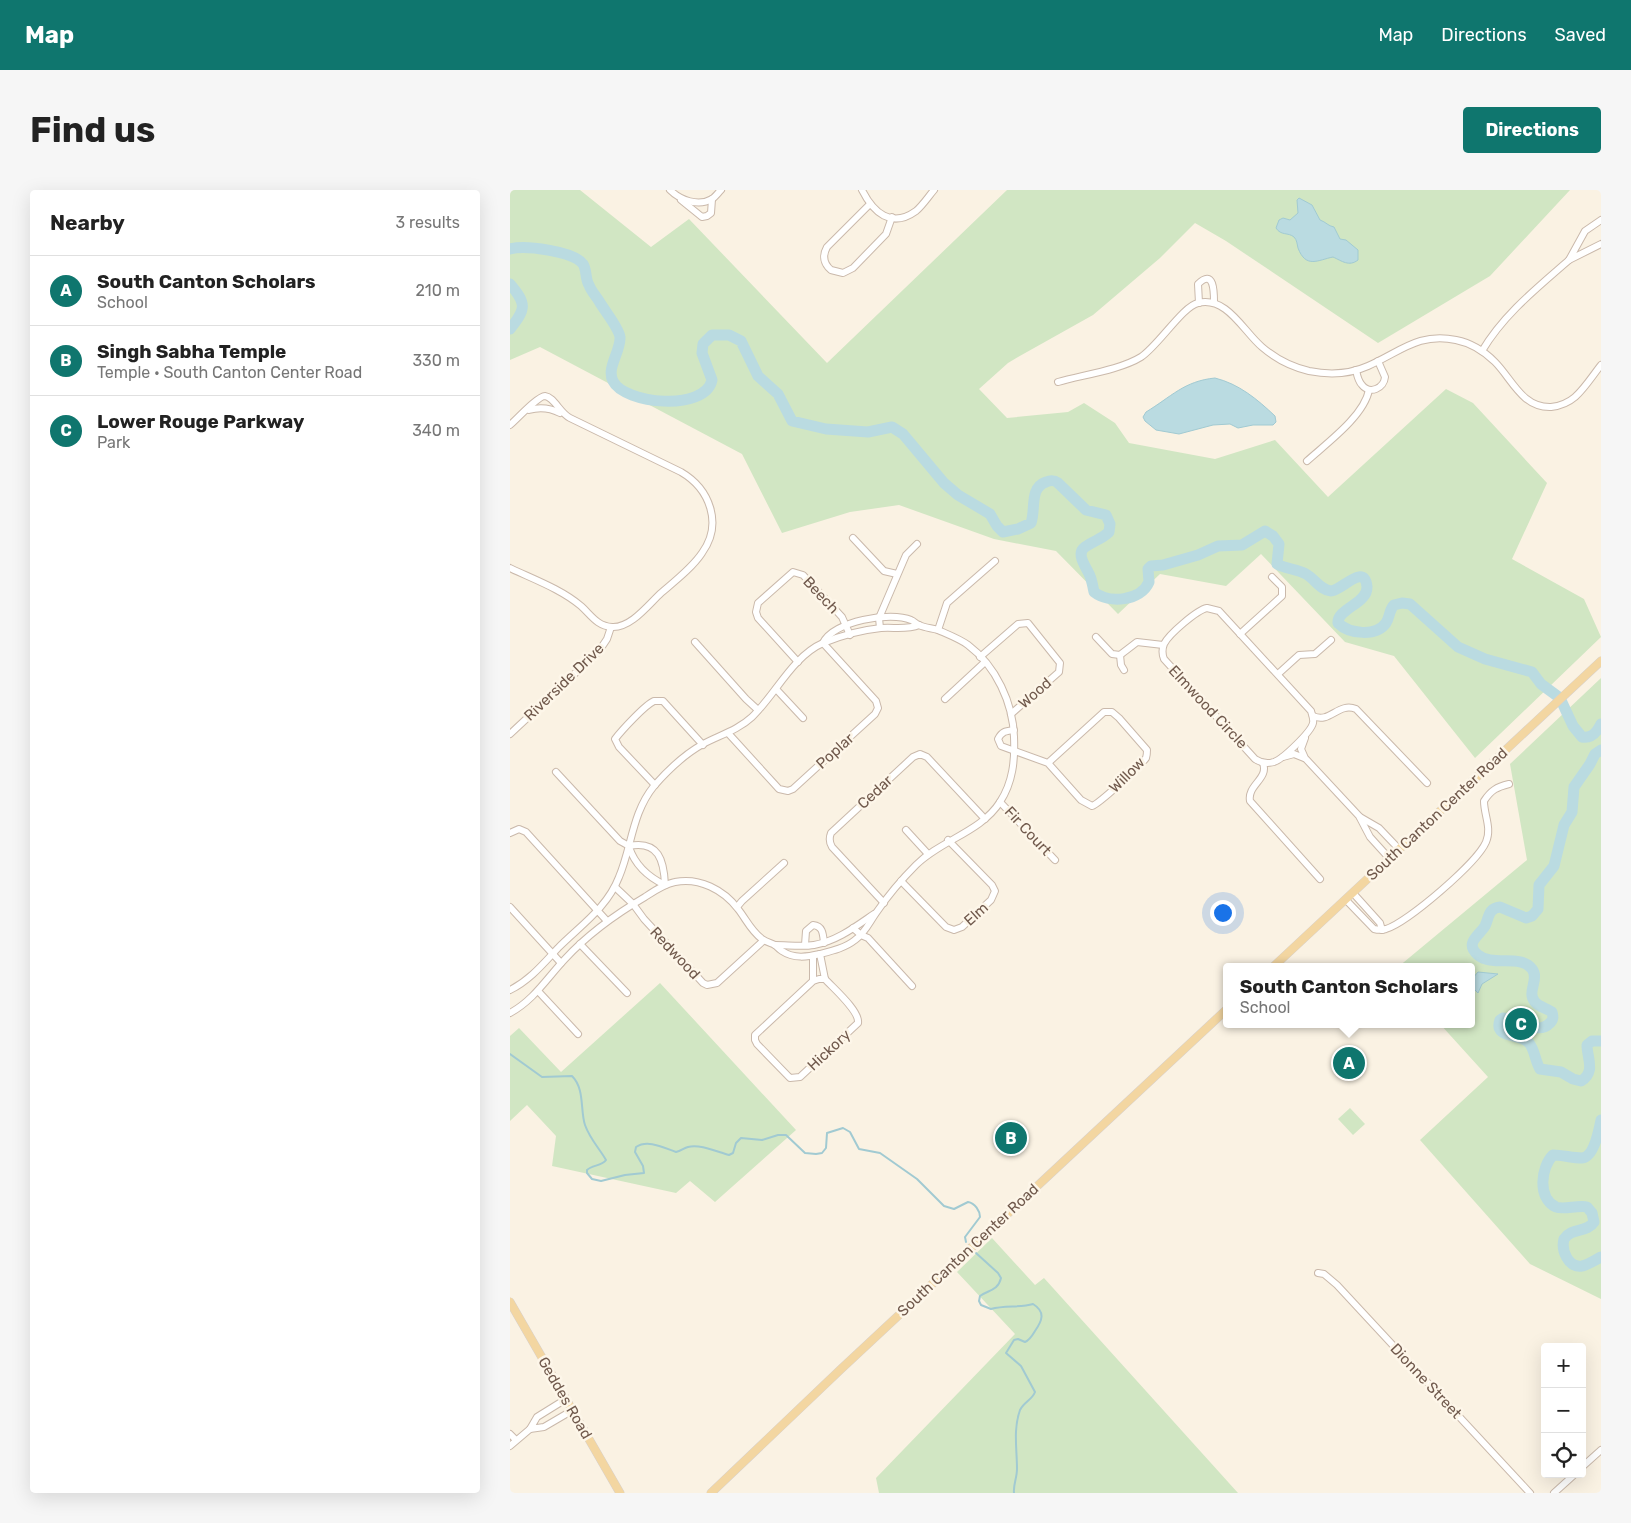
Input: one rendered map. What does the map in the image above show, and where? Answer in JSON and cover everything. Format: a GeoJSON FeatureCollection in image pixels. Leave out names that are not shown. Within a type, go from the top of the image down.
{"type":"FeatureCollection","features":[{"type":"Feature","properties":{"kind":"main road","name":"South Canton Center Road"},"geometry":{"type":"LineString","coordinates":[[1277,963],[1601,660]]}},
{"type":"Feature","properties":{"kind":"main road","name":"South Canton Center Road"},"geometry":{"type":"LineString","coordinates":[[711,1493],[846,1363],[1223,1013]]}},
{"type":"Feature","properties":{"kind":"main road","name":"Geddes Road"},"geometry":{"type":"LineString","coordinates":[[510,1302],[620,1493]]}},
{"type":"Feature","properties":{"kind":"street"},"geometry":{"type":"LineString","coordinates":[[670,190],[702,217],[711,213],[712,199]]}},
{"type":"Feature","properties":{"kind":"street"},"geometry":{"type":"LineString","coordinates":[[678,198],[694,202],[712,199],[721,190]]}},
{"type":"Feature","properties":{"kind":"street"},"geometry":{"type":"LineString","coordinates":[[862,190],[870,204],[878,212],[892,218],[900,218],[914,212],[934,190]]}},
{"type":"Feature","properties":{"kind":"street"},"geometry":{"type":"LineString","coordinates":[[870,204],[827,247],[824,254],[825,260],[831,270],[843,273],[853,268],[886,234],[892,218]]}},
{"type":"Feature","properties":{"kind":"street"},"geometry":{"type":"LineString","coordinates":[[1569,260],[1585,232],[1601,220]]}},
{"type":"Feature","properties":{"kind":"street"},"geometry":{"type":"LineString","coordinates":[[1482,351],[1495,331],[1511,312],[1569,260],[1601,244]]}},
{"type":"Feature","properties":{"kind":"street"},"geometry":{"type":"LineString","coordinates":[[1199,302],[1198,284],[1207,279],[1214,286],[1214,302]]}},
{"type":"Feature","properties":{"kind":"street"},"geometry":{"type":"LineString","coordinates":[[1058,382],[1125,364],[1140,357],[1155,345],[1188,308],[1199,302],[1214,302],[1225,308],[1262,347],[1288,364],[1304,370],[1322,373],[1356,370],[1378,361],[1409,344],[1432,338],[1458,340],[1482,351],[1496,363],[1524,398],[1534,404],[1548,407],[1562,405],[1574,398],[1601,365]]}},
{"type":"Feature","properties":{"kind":"street"},"geometry":{"type":"LineString","coordinates":[[1356,370],[1360,384],[1369,390],[1378,388],[1385,381],[1384,373],[1378,361]]}},
{"type":"Feature","properties":{"kind":"street"},"geometry":{"type":"LineString","coordinates":[[1307,461],[1359,412],[1366,402],[1369,390]]}},
{"type":"Feature","properties":{"kind":"street"},"geometry":{"type":"LineString","coordinates":[[510,425],[539,398],[546,396],[553,400],[565,415]]}},
{"type":"Feature","properties":{"kind":"street"},"geometry":{"type":"LineString","coordinates":[[510,568],[567,596],[579,604],[596,622],[610,627],[620,626],[634,619],[698,558],[706,548],[711,536],[713,522],[712,510],[702,490],[688,476],[555,410],[538,408],[525,412]]}},
{"type":"Feature","properties":{"kind":"street"},"geometry":{"type":"LineString","coordinates":[[853,538],[884,572],[898,574]]}},
{"type":"Feature","properties":{"kind":"street"},"geometry":{"type":"LineString","coordinates":[[880,628],[879,618],[906,555],[917,544]]}},
{"type":"Feature","properties":{"kind":"street"},"geometry":{"type":"LineString","coordinates":[[938,630],[947,603],[995,561]]}},
{"type":"Feature","properties":{"kind":"street","name":"Beech"},"geometry":{"type":"LineString","coordinates":[[798,662],[758,618],[756,612],[758,602],[789,574],[796,572],[803,575],[842,616],[846,625]]}},
{"type":"Feature","properties":{"kind":"street"},"geometry":{"type":"LineString","coordinates":[[1240,634],[1282,596],[1282,588],[1272,577]]}},
{"type":"Feature","properties":{"kind":"street","name":"Elmwood Circle"},"geometry":{"type":"LineString","coordinates":[[1263,763],[1255,759],[1166,663],[1163,655],[1164,645],[1168,639],[1198,611],[1207,608],[1220,612],[1309,708],[1313,716]]}},
{"type":"Feature","properties":{"kind":"street"},"geometry":{"type":"LineString","coordinates":[[510,1013],[538,991],[561,963],[607,921],[664,885],[685,881],[708,885],[725,895],[738,907],[752,929],[764,940],[791,955],[804,958],[844,947],[861,936],[901,881],[928,854],[985,819],[1000,802],[1011,778],[1015,751],[1011,714],[997,677],[968,644],[938,630],[919,625],[911,620],[879,618],[860,620],[846,625],[830,633],[823,643]]}},
{"type":"Feature","properties":{"kind":"street","name":"Wood"},"geometry":{"type":"LineString","coordinates":[[983,660],[1018,624],[1028,623],[1060,663],[1059,672],[1011,714]]}},
{"type":"Feature","properties":{"kind":"street"},"geometry":{"type":"LineString","coordinates":[[846,625],[850,635]]}},
{"type":"Feature","properties":{"kind":"street"},"geometry":{"type":"LineString","coordinates":[[510,990],[527,980],[599,911],[615,887],[629,846],[637,814],[655,785],[684,756],[744,724],[798,662],[809,651],[823,643],[880,628],[912,628],[919,625]]}},
{"type":"Feature","properties":{"kind":"street","name":"Riverside Drive"},"geometry":{"type":"LineString","coordinates":[[510,734],[599,651],[607,639],[610,627]]}},
{"type":"Feature","properties":{"kind":"street"},"geometry":{"type":"LineString","coordinates":[[1096,636],[1112,654],[1120,655],[1137,642],[1164,645]]}},
{"type":"Feature","properties":{"kind":"street"},"geometry":{"type":"LineString","coordinates":[[1278,674],[1299,655],[1315,654],[1331,640]]}},
{"type":"Feature","properties":{"kind":"street"},"geometry":{"type":"LineString","coordinates":[[695,642],[758,710]]}},
{"type":"Feature","properties":{"kind":"street","name":"Poplar"},"geometry":{"type":"LineString","coordinates":[[728,733],[779,789],[788,792],[875,714],[878,708],[876,701],[823,643]]}},
{"type":"Feature","properties":{"kind":"street"},"geometry":{"type":"LineString","coordinates":[[1120,655],[1121,665],[1124,670]]}},
{"type":"Feature","properties":{"kind":"street"},"geometry":{"type":"LineString","coordinates":[[945,700],[983,660]]}},
{"type":"Feature","properties":{"kind":"street"},"geometry":{"type":"LineString","coordinates":[[776,689],[803,718]]}},
{"type":"Feature","properties":{"kind":"street"},"geometry":{"type":"LineString","coordinates":[[655,785],[619,748],[615,739],[648,706],[655,701],[662,701],[703,745]]}},
{"type":"Feature","properties":{"kind":"street"},"geometry":{"type":"LineString","coordinates":[[1389,858],[1370,837],[1359,816],[1302,753],[1301,746],[1313,724],[1313,716],[1322,719],[1327,718],[1346,706],[1356,708],[1427,783]]}},
{"type":"Feature","properties":{"kind":"street","name":"Willow"},"geometry":{"type":"LineString","coordinates":[[1104,712],[1112,712],[1119,718],[1147,750],[1147,757],[1100,801],[1092,806],[1081,800],[1048,763],[1104,712]]}},
{"type":"Feature","properties":{"kind":"street"},"geometry":{"type":"LineString","coordinates":[[1014,730],[1001,734],[998,739],[1001,746],[1048,763]]}},
{"type":"Feature","properties":{"kind":"street"},"geometry":{"type":"LineString","coordinates":[[1308,732],[1282,757],[1273,762],[1263,763],[1264,772],[1251,789],[1250,801],[1320,879]]}},
{"type":"Feature","properties":{"kind":"street","name":"Cedar"},"geometry":{"type":"LineString","coordinates":[[884,903],[832,848],[830,836],[913,757],[920,754],[927,757],[985,819]]}},
{"type":"Feature","properties":{"kind":"street"},"geometry":{"type":"LineString","coordinates":[[1282,757],[1294,754],[1305,758]]}},
{"type":"Feature","properties":{"kind":"street"},"geometry":{"type":"LineString","coordinates":[[556,772],[620,841],[629,846],[646,845],[657,853],[664,871],[664,885]]}},
{"type":"Feature","properties":{"kind":"street"},"geometry":{"type":"LineString","coordinates":[[1346,900],[1374,929],[1382,930],[1401,921],[1422,906],[1478,856],[1489,833],[1484,801],[1496,787],[1510,784]]}},
{"type":"Feature","properties":{"kind":"street","name":"Fir Court"},"geometry":{"type":"LineString","coordinates":[[1000,802],[1055,860]]}},
{"type":"Feature","properties":{"kind":"street"},"geometry":{"type":"LineString","coordinates":[[1359,816],[1379,828],[1399,849]]}},
{"type":"Feature","properties":{"kind":"street"},"geometry":{"type":"LineString","coordinates":[[510,833],[518,829],[526,832],[607,921]]}},
{"type":"Feature","properties":{"kind":"street"},"geometry":{"type":"LineString","coordinates":[[906,830],[928,854]]}},
{"type":"Feature","properties":{"kind":"street","name":"Elm"},"geometry":{"type":"LineString","coordinates":[[901,881],[946,927],[954,930],[962,927],[993,899],[995,891],[991,883],[948,840]]}},
{"type":"Feature","properties":{"kind":"street"},"geometry":{"type":"LineString","coordinates":[[629,846],[633,858],[639,865],[650,876],[664,885]]}},
{"type":"Feature","properties":{"kind":"street"},"geometry":{"type":"LineString","coordinates":[[738,907],[742,901],[784,863]]}},
{"type":"Feature","properties":{"kind":"street","name":"Redwood"},"geometry":{"type":"LineString","coordinates":[[615,887],[633,904],[644,919],[703,983],[707,985],[716,983],[764,940]]}},
{"type":"Feature","properties":{"kind":"street"},"geometry":{"type":"LineString","coordinates":[[1353,893],[1380,923],[1382,930]]}},
{"type":"Feature","properties":{"kind":"street"},"geometry":{"type":"LineString","coordinates":[[510,907],[561,963]]}},
{"type":"Feature","properties":{"kind":"street"},"geometry":{"type":"LineString","coordinates":[[775,945],[806,946],[824,943],[876,913]]}},
{"type":"Feature","properties":{"kind":"street"},"geometry":{"type":"LineString","coordinates":[[806,946],[806,931],[813,925],[821,929],[824,943]]}},
{"type":"Feature","properties":{"kind":"street"},"geometry":{"type":"LineString","coordinates":[[853,928],[861,936],[868,938],[912,986]]}},
{"type":"Feature","properties":{"kind":"street"},"geometry":{"type":"LineString","coordinates":[[580,944],[627,993]]}},
{"type":"Feature","properties":{"kind":"street"},"geometry":{"type":"LineString","coordinates":[[814,945],[825,979]]}},
{"type":"Feature","properties":{"kind":"street"},"geometry":{"type":"LineString","coordinates":[[816,955],[813,981],[819,978],[825,979]]}},
{"type":"Feature","properties":{"kind":"street","name":"Hickory"},"geometry":{"type":"LineString","coordinates":[[813,981],[755,1035],[757,1044],[790,1078],[800,1077],[858,1023],[855,1012],[825,979]]}},
{"type":"Feature","properties":{"kind":"street"},"geometry":{"type":"LineString","coordinates":[[538,991],[578,1034]]}},
{"type":"Feature","properties":{"kind":"street","name":"Dionne Street"},"geometry":{"type":"LineString","coordinates":[[1318,1273],[1324,1274],[1337,1285],[1530,1493]]}},
{"type":"Feature","properties":{"kind":"street"},"geometry":{"type":"LineString","coordinates":[[510,1446],[530,1429],[537,1417],[566,1399]]}},
{"type":"Feature","properties":{"kind":"street"},"geometry":{"type":"LineString","coordinates":[[530,1429],[544,1427],[573,1410]]}},
{"type":"Feature","properties":{"kind":"street"},"geometry":{"type":"LineString","coordinates":[[510,1434],[516,1440]]}},
{"type":"Feature","properties":{"kind":"street"},"geometry":{"type":"LineString","coordinates":[[1586,1463],[1601,1450]]}},
{"type":"Feature","properties":{"kind":"street"},"geometry":{"type":"LineString","coordinates":[[1554,1493],[1570,1478]]}},
{"type":"Feature","properties":{"kind":"green space"},"geometry":{"type":"Polygon","coordinates":[[[510,190],[580,190],[651,247],[689,219],[827,363],[1007,190],[1570,190],[1490,276],[1378,343],[1226,241],[1195,223],[1160,258],[1093,315],[1008,363],[979,389],[1007,418],[1068,412],[1084,403],[1115,423],[1129,443],[1215,459],[1275,440],[1328,497],[1446,389],[1473,403],[1547,483],[1512,559],[1584,599],[1601,637],[1475,758],[1394,656],[1345,642],[1261,554],[1226,586],[1160,574],[1118,614],[1056,551],[994,539],[899,505],[850,512],[782,533],[742,454],[540,347],[510,360],[510,190]]]}},
{"type":"Feature","properties":{"kind":"green space"},"geometry":{"type":"Polygon","coordinates":[[[1601,678],[1601,1299],[1530,1264],[1420,1140],[1488,1077],[1444,1028],[1475,1028],[1475,963],[1403,963],[1527,860],[1510,764],[1601,678]]]}},
{"type":"Feature","properties":{"kind":"green space"},"geometry":{"type":"Polygon","coordinates":[[[660,983],[796,1130],[715,1202],[690,1181],[676,1193],[552,1166],[556,1136],[527,1105],[510,1121],[510,1036],[519,1028],[561,1072],[660,983]]]}},
{"type":"Feature","properties":{"kind":"green space"},"geometry":{"type":"Polygon","coordinates":[[[1350,1108],[1365,1124],[1353,1135],[1338,1119],[1350,1108]]]}},
{"type":"Feature","properties":{"kind":"green space"},"geometry":{"type":"Polygon","coordinates":[[[992,1238],[1035,1285],[1044,1278],[1238,1493],[879,1493],[876,1478],[1015,1334],[957,1272],[992,1238]]]}},
{"type":"Feature","properties":{"kind":"water"},"geometry":{"type":"Polygon","coordinates":[[[1299,198],[1312,205],[1320,220],[1334,227],[1340,239],[1346,240],[1358,250],[1358,260],[1349,263],[1342,262],[1333,257],[1313,262],[1301,255],[1294,237],[1280,232],[1276,228],[1279,220],[1283,218],[1290,220],[1298,213],[1297,200],[1299,198]]]}},
{"type":"Feature","properties":{"kind":"water"},"geometry":{"type":"Polygon","coordinates":[[[1215,378],[1232,384],[1247,393],[1275,416],[1276,422],[1273,425],[1253,425],[1238,428],[1230,424],[1213,425],[1179,434],[1156,430],[1145,421],[1143,417],[1146,412],[1178,390],[1195,382],[1215,378]]]}},
{"type":"Feature","properties":{"kind":"water"},"geometry":{"type":"Polygon","coordinates":[[[1478,972],[1498,974],[1482,984],[1478,993],[1475,990],[1475,976],[1478,972]]]}},
{"type":"Feature","properties":{"kind":"waterway"},"geometry":{"type":"LineString","coordinates":[[510,249],[526,248],[559,252],[578,259],[583,264],[590,287],[619,333],[620,342],[612,365],[611,376],[620,389],[632,395],[664,401],[695,397],[706,390],[712,380],[702,353],[703,344],[712,335],[729,335],[741,341],[758,376],[778,394],[792,421],[826,429],[868,432],[892,427],[903,434],[944,483],[958,495],[990,514],[1003,532],[1018,529],[1031,523],[1037,489],[1049,481],[1058,483],[1086,510],[1106,515],[1110,524],[1109,532],[1085,547],[1081,553],[1091,578],[1094,592],[1100,596],[1116,599],[1132,597],[1145,588],[1149,582],[1148,569],[1151,566],[1163,565],[1198,555],[1218,546],[1242,545],[1265,531],[1273,536],[1279,544],[1277,564],[1306,574],[1324,589],[1335,590],[1357,577],[1362,577],[1365,580],[1367,587],[1365,595],[1338,619],[1338,623],[1343,627],[1355,632],[1376,630],[1386,623],[1394,605],[1410,604],[1458,647],[1485,659],[1532,672],[1541,684],[1560,698],[1573,726],[1582,737],[1589,737],[1594,734],[1601,724]]}},
{"type":"Feature","properties":{"kind":"waterway"},"geometry":{"type":"LineString","coordinates":[[510,284],[522,302],[522,311],[510,329]]}},
{"type":"Feature","properties":{"kind":"waterway"},"geometry":{"type":"LineString","coordinates":[[1601,750],[1595,754],[1574,787],[1572,812],[1564,825],[1554,866],[1539,885],[1538,909],[1532,916],[1526,918],[1500,907],[1493,909],[1485,926],[1472,943],[1474,951],[1484,958],[1521,962],[1532,969],[1535,977],[1532,990],[1533,998],[1538,1005],[1552,1012],[1552,1020],[1545,1027],[1540,1028],[1503,1018],[1500,1020],[1499,1026],[1500,1030],[1504,1033],[1529,1043],[1540,1069],[1561,1072],[1581,1081],[1586,1077],[1590,1064],[1587,1045],[1592,1041],[1601,1041]]}},
{"type":"Feature","properties":{"kind":"waterway"},"geometry":{"type":"LineString","coordinates":[[510,1054],[542,1077],[572,1076],[576,1081],[581,1093],[585,1125],[606,1160],[587,1170],[592,1179],[601,1181],[625,1175],[644,1173],[643,1166],[635,1152],[636,1147],[641,1145],[651,1144],[676,1152],[693,1146],[729,1155],[733,1153],[736,1143],[741,1138],[762,1140],[778,1135],[786,1135],[805,1153],[816,1154],[822,1153],[826,1148],[827,1133],[843,1128],[850,1132],[859,1149],[880,1153],[917,1179],[944,1206],[954,1209],[968,1202],[975,1206],[980,1217],[965,1237],[966,1242]]}},
{"type":"Feature","properties":{"kind":"waterway"},"geometry":{"type":"LineString","coordinates":[[1601,1120],[1590,1153],[1582,1158],[1553,1155],[1546,1167],[1543,1182],[1546,1197],[1556,1207],[1587,1207],[1592,1213],[1594,1222],[1591,1225],[1567,1235],[1564,1239],[1565,1253],[1569,1261],[1577,1266],[1582,1266],[1601,1257]]}},
{"type":"Feature","properties":{"kind":"waterway"},"geometry":{"type":"LineString","coordinates":[[976,1253],[1001,1278],[995,1288],[980,1296],[979,1301],[981,1305],[991,1309],[1033,1304],[1040,1310],[1042,1317],[1030,1339],[1025,1342],[1018,1339],[1014,1340],[1006,1353],[1021,1366],[1035,1392],[1022,1407],[1018,1417],[1016,1432],[1017,1469],[1014,1493]]}},
{"type":"Feature","properties":{"kind":"place","name":"Lower Rouge Parkway"},"geometry":{"type":"Point","coordinates":[1521,1024]}},
{"type":"Feature","properties":{"kind":"place","name":"South Canton Scholars"},"geometry":{"type":"Point","coordinates":[1349,1063]}},
{"type":"Feature","properties":{"kind":"place","name":"Singh Sabha Temple"},"geometry":{"type":"Point","coordinates":[1011,1138]}}]}
